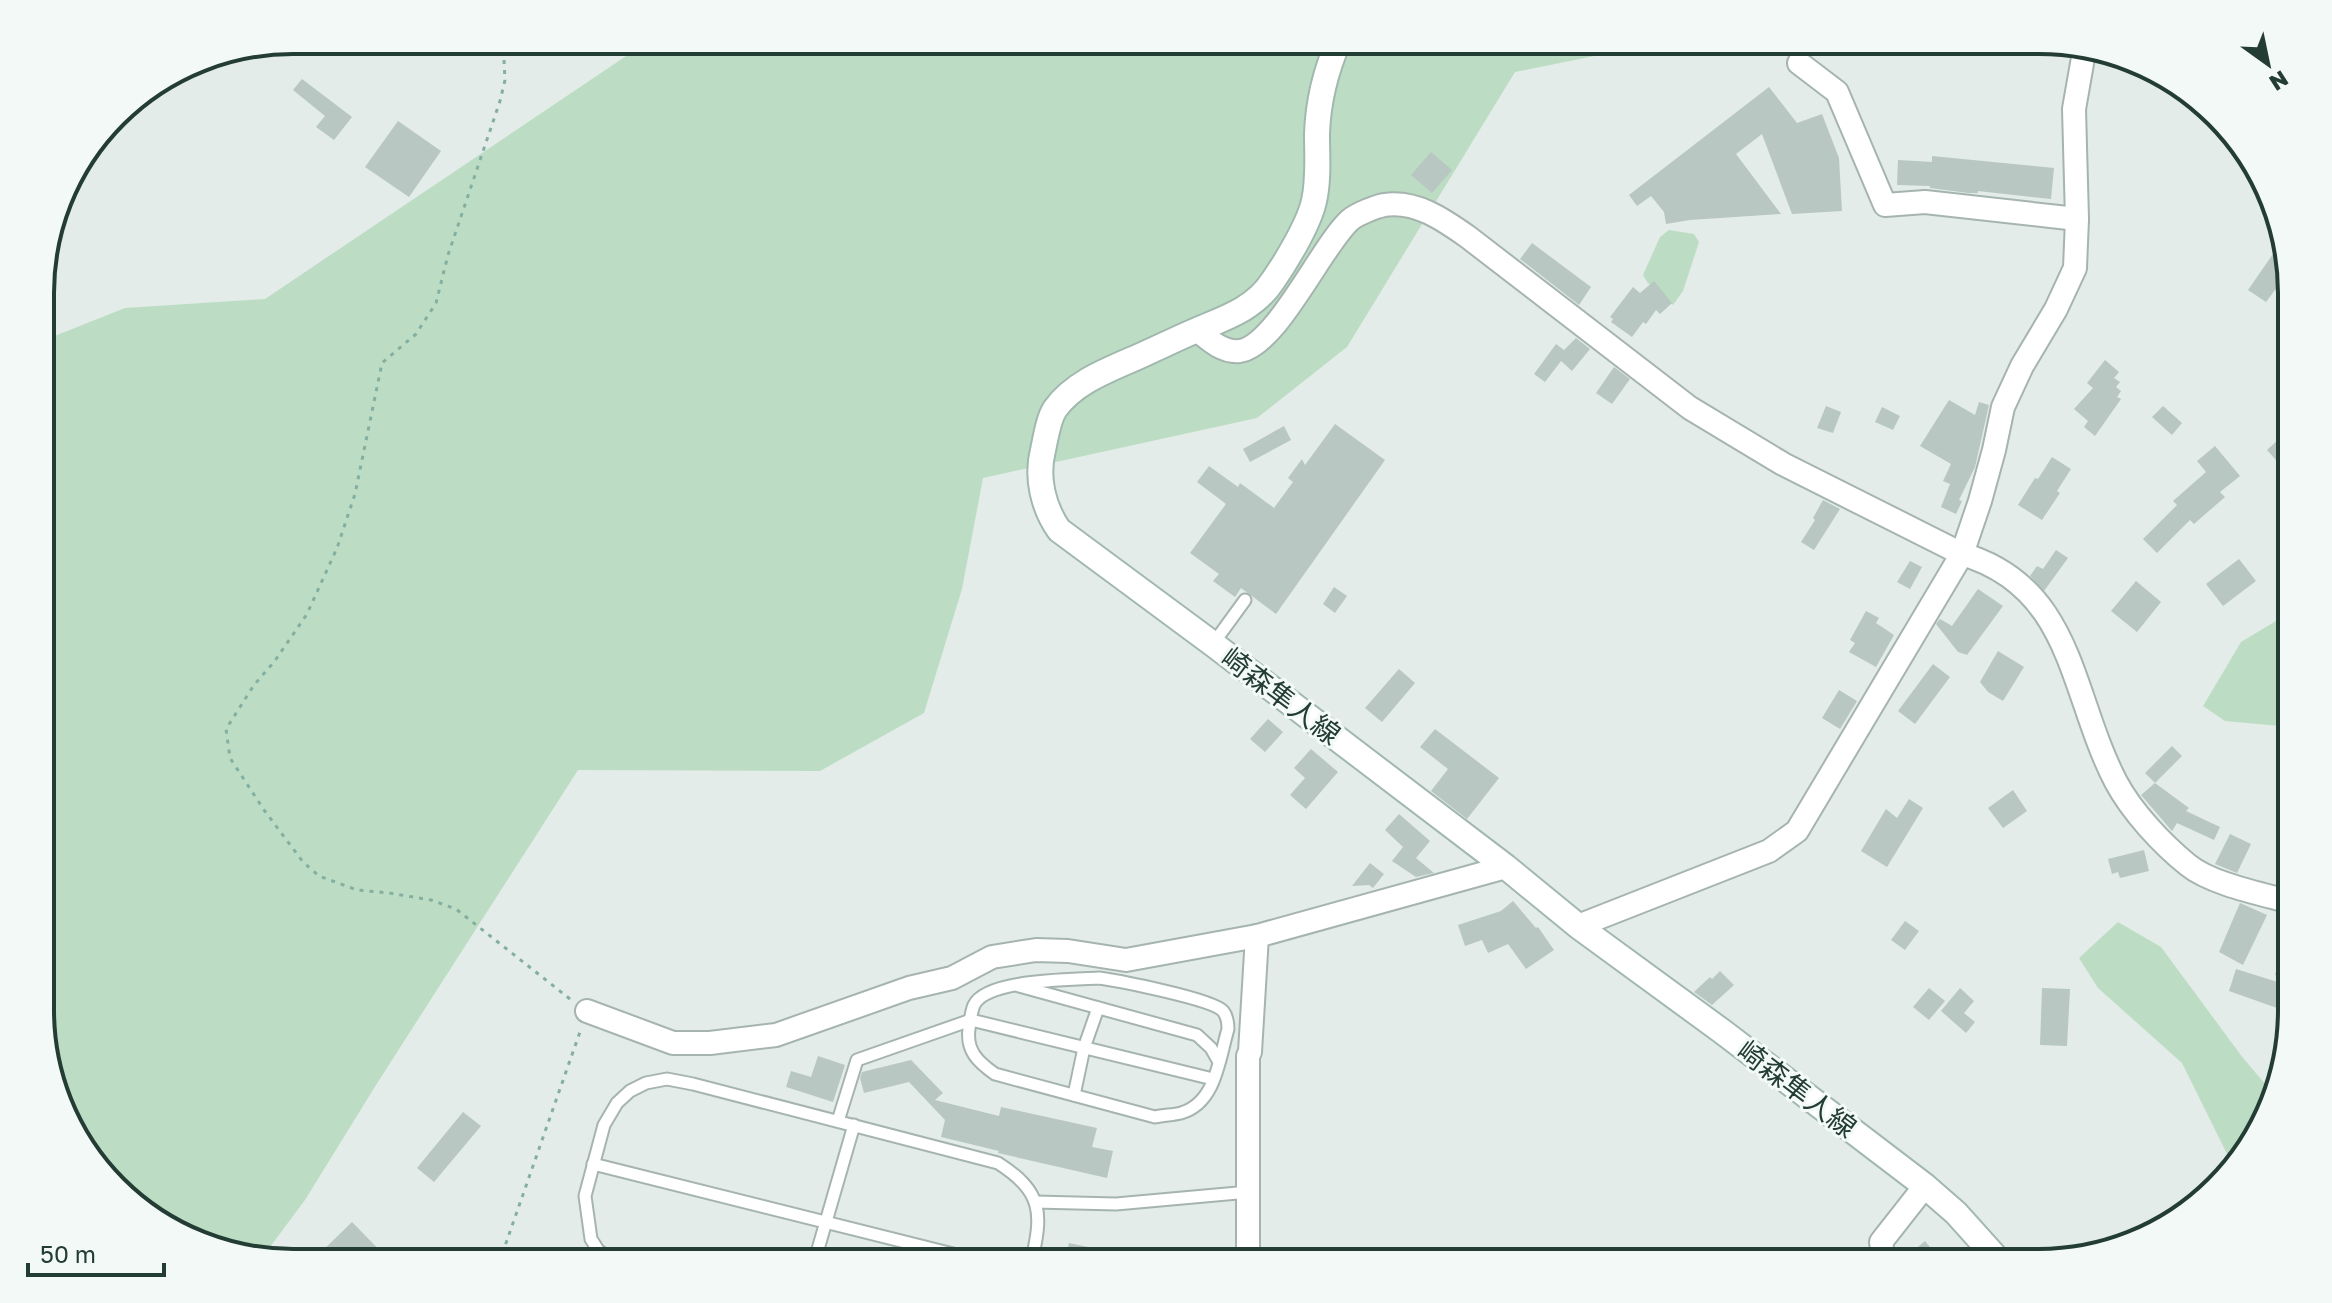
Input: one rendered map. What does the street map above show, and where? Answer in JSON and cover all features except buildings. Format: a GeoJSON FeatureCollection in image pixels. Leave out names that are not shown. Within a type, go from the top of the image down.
{"type":"FeatureCollection","features":[{"type":"Feature","properties":{"kind":"main road","name":"崎森隼人線"},"geometry":{"type":"LineString","coordinates":[[1334,54],[1321,89],[1314,203],[1271,283],[1255,301],[1229,318],[1094,377],[1068,394],[1053,412],[1039,466],[1044,498],[1053,521],[1059,530],[1506,867],[1578,926],[1925,1186],[1956,1213],[1987,1248]]}},
{"type":"Feature","properties":{"kind":"street"},"geometry":{"type":"LineString","coordinates":[[1578,926],[1769,851],[1797,831],[1962,554],[1980,501],[2003,407],[2075,268],[2074,109],[2083,58]]}},
{"type":"Feature","properties":{"kind":"street"},"geometry":{"type":"LineString","coordinates":[[1799,63],[1837,92],[1885,205],[1925,202],[2077,219]]}},
{"type":"Feature","properties":{"kind":"street"},"geometry":{"type":"LineString","coordinates":[[1197,330],[1213,344],[1228,350],[1241,351],[1261,339],[1307,282],[1351,218],[1383,205],[1423,210],[1446,222],[1690,408],[1783,464],[1962,554],[1987,562],[2019,583],[2046,613],[2063,644],[2116,782],[2132,807],[2190,867],[2222,882],[2277,898]]}},
{"type":"Feature","properties":{"kind":"street"},"geometry":{"type":"LineString","coordinates":[[587,1011],[673,1043],[723,1042],[776,1035],[909,988],[952,978],[992,957],[1036,950],[1068,951],[1126,960],[1257,936],[1506,867]]}},
{"type":"Feature","properties":{"kind":"street"},"geometry":{"type":"LineString","coordinates":[[1248,1248],[1248,1056],[1257,936]]}},
{"type":"Feature","properties":{"kind":"street"},"geometry":{"type":"LineString","coordinates":[[1882,1248],[1881,1242],[1925,1186]]}},
{"type":"Feature","properties":{"kind":"lane"},"geometry":{"type":"LineString","coordinates":[[1213,644],[1245,600]]}},
{"type":"Feature","properties":{"kind":"lane"},"geometry":{"type":"LineString","coordinates":[[1099,978],[1206,1002],[1222,1009],[1228,1020],[1228,1029],[1210,1092],[1197,1106],[1181,1113],[1155,1117],[995,1074],[970,1051],[968,1038],[971,1020],[975,1003],[984,995],[1011,984],[1099,978]]}},
{"type":"Feature","properties":{"kind":"lane"},"geometry":{"type":"LineString","coordinates":[[1011,984],[1197,1035],[1211,1048],[1219,1062]]}},
{"type":"Feature","properties":{"kind":"lane"},"geometry":{"type":"LineString","coordinates":[[1074,1095],[1084,1048],[1098,1008]]}},
{"type":"Feature","properties":{"kind":"lane"},"geometry":{"type":"LineString","coordinates":[[838,1121],[857,1060],[971,1020],[1213,1079]]}},
{"type":"Feature","properties":{"kind":"lane"},"geometry":{"type":"LineString","coordinates":[[600,1249],[591,1239],[585,1196],[604,1125],[617,1103],[630,1091],[646,1083],[667,1079],[998,1163],[1017,1175],[1031,1192],[1039,1215],[1035,1249]]}},
{"type":"Feature","properties":{"kind":"lane"},"geometry":{"type":"LineString","coordinates":[[818,1249],[854,1125]]}},
{"type":"Feature","properties":{"kind":"lane"},"geometry":{"type":"LineString","coordinates":[[593,1164],[932,1249]]}},
{"type":"Feature","properties":{"kind":"lane"},"geometry":{"type":"LineString","coordinates":[[1035,1202],[1116,1204],[1249,1192]]}},
{"type":"Feature","properties":{"kind":"path"},"geometry":{"type":"LineString","coordinates":[[504,54],[505,80],[500,101],[448,255],[436,303],[416,334],[382,363],[355,494],[337,548],[307,614],[254,685],[226,729],[230,758],[303,862],[319,876],[357,890],[431,900],[456,909],[587,1011],[504,1249]]}},
{"type":"Feature","properties":{"kind":"green space"},"geometry":{"type":"Polygon","coordinates":[[[629,54],[1604,54],[1515,72],[1347,347],[1257,418],[983,478],[962,589],[924,713],[820,771],[578,770],[305,1200],[270,1247],[231,1241],[173,1217],[135,1190],[113,1168],[94,1143],[67,1087],[56,1041],[54,1010],[54,336],[125,308],[265,299],[629,54]]]}},
{"type":"Feature","properties":{"kind":"green space"},"geometry":{"type":"Polygon","coordinates":[[[1669,230],[1694,234],[1699,242],[1683,291],[1673,305],[1643,275],[1660,237],[1669,230]]]}},
{"type":"Feature","properties":{"kind":"green space"},"geometry":{"type":"Polygon","coordinates":[[[2277,620],[2277,726],[2225,721],[2203,706],[2241,642],[2277,620]]]}},
{"type":"Feature","properties":{"kind":"green space"},"geometry":{"type":"Polygon","coordinates":[[[2118,922],[2161,947],[2266,1085],[2246,1130],[2228,1156],[2182,1063],[2098,988],[2079,958],[2118,922]]]}}]}
